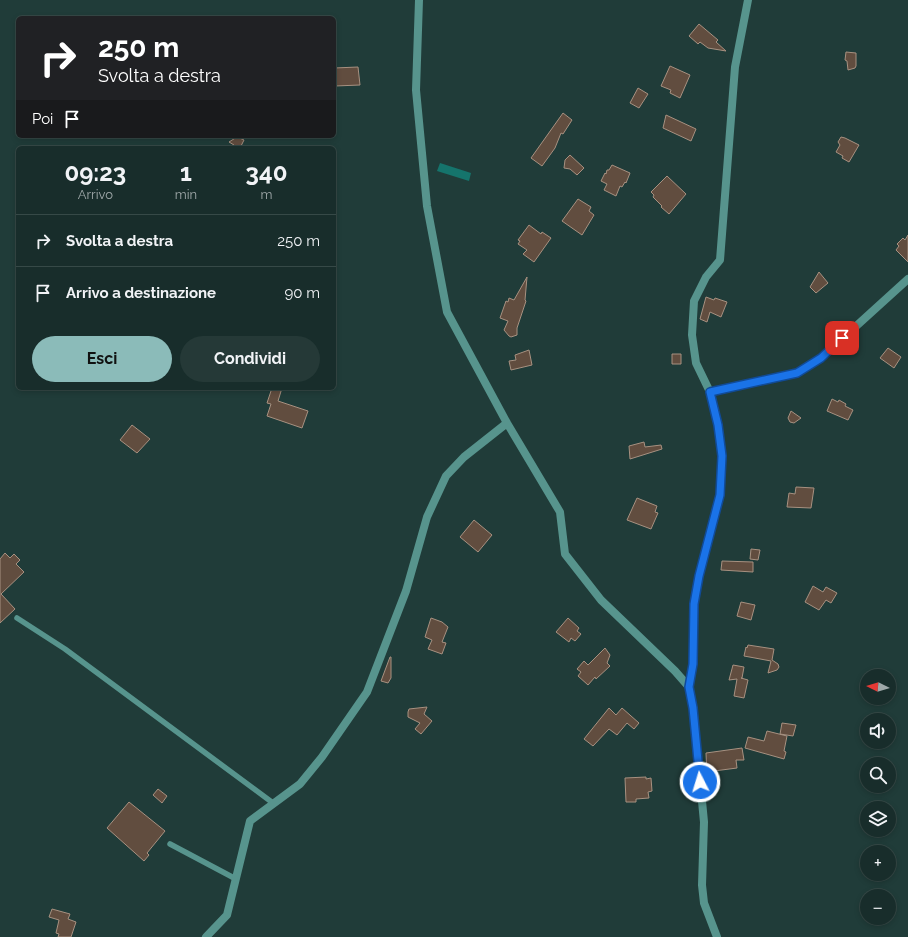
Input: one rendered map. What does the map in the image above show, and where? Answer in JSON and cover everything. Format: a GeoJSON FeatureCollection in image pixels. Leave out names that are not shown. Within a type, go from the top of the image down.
{"type":"FeatureCollection","features":[{"type":"Feature","properties":{"kind":"street"},"geometry":{"type":"LineString","coordinates":[[419,0],[416,90],[427,206],[447,312],[507,423],[560,512],[565,554],[601,600],[675,671],[689,687]]}},
{"type":"Feature","properties":{"kind":"street"},"geometry":{"type":"LineString","coordinates":[[717,937],[704,902],[702,885],[704,822],[693,708],[689,687],[693,664],[694,604],[699,576],[720,495],[722,456],[718,425],[710,392],[696,363],[692,335],[694,301],[706,277],[720,260],[735,67],[748,0]]}},
{"type":"Feature","properties":{"kind":"street"},"geometry":{"type":"LineString","coordinates":[[710,392],[797,373],[821,358],[908,278]]}},
{"type":"Feature","properties":{"kind":"street"},"geometry":{"type":"LineString","coordinates":[[206,937],[227,915],[250,821],[300,784],[322,757],[367,692],[406,591],[427,516],[446,476],[464,457],[507,423]]}},
{"type":"Feature","properties":{"kind":"lane"},"geometry":{"type":"LineString","coordinates":[[17,618],[65,649],[273,803]]}},
{"type":"Feature","properties":{"kind":"lane"},"geometry":{"type":"LineString","coordinates":[[170,844],[236,879]]}},
{"type":"Feature","properties":{"kind":"water"},"geometry":{"type":"Polygon","coordinates":[[[440,163],[471,173],[469,181],[437,171],[440,163]]]}},
{"type":"Feature","properties":{"kind":"building"},"geometry":{"type":"Polygon","coordinates":[[[699,24],[718,40],[716,42],[726,51],[708,48],[700,42],[698,44],[689,36],[699,24]]]}},
{"type":"Feature","properties":{"kind":"building"},"geometry":{"type":"Polygon","coordinates":[[[846,52],[856,53],[855,68],[848,70],[847,61],[845,60],[846,52]]]}},
{"type":"Feature","properties":{"kind":"building"},"geometry":{"type":"Polygon","coordinates":[[[670,66],[690,75],[680,98],[670,93],[671,90],[661,86],[670,66]]]}},
{"type":"Feature","properties":{"kind":"building"},"geometry":{"type":"Polygon","coordinates":[[[358,67],[360,85],[336,86],[336,68],[358,67]]]}},
{"type":"Feature","properties":{"kind":"building"},"geometry":{"type":"Polygon","coordinates":[[[638,88],[648,94],[639,108],[630,103],[638,88]]]}},
{"type":"Feature","properties":{"kind":"building"},"geometry":{"type":"Polygon","coordinates":[[[563,113],[572,120],[563,134],[561,133],[555,148],[542,166],[531,158],[563,113]]]}},
{"type":"Feature","properties":{"kind":"building"},"geometry":{"type":"Polygon","coordinates":[[[666,115],[696,129],[691,141],[663,128],[666,115]]]}},
{"type":"Feature","properties":{"kind":"building"},"geometry":{"type":"Polygon","coordinates":[[[841,137],[859,145],[849,162],[836,152],[840,145],[838,142],[841,137]]]}},
{"type":"Feature","properties":{"kind":"building"},"geometry":{"type":"Polygon","coordinates":[[[235,138],[244,140],[241,146],[234,146],[229,142],[235,138]]]}},
{"type":"Feature","properties":{"kind":"building"},"geometry":{"type":"Polygon","coordinates":[[[570,155],[584,168],[577,175],[570,169],[564,168],[565,160],[570,155]]]}},
{"type":"Feature","properties":{"kind":"building"},"geometry":{"type":"Polygon","coordinates":[[[612,165],[630,173],[626,183],[625,182],[622,187],[620,186],[616,196],[604,190],[607,184],[601,181],[607,170],[609,170],[612,165]]]}},
{"type":"Feature","properties":{"kind":"building"},"geometry":{"type":"Polygon","coordinates":[[[667,176],[686,194],[669,214],[661,207],[662,206],[653,197],[654,195],[651,192],[667,176]]]}},
{"type":"Feature","properties":{"kind":"building"},"geometry":{"type":"Polygon","coordinates":[[[578,199],[591,207],[589,211],[594,215],[582,235],[562,221],[578,199]]]}},
{"type":"Feature","properties":{"kind":"building"},"geometry":{"type":"Polygon","coordinates":[[[529,225],[541,234],[542,232],[551,238],[534,262],[523,254],[527,250],[518,244],[520,241],[518,240],[529,225]]]}},
{"type":"Feature","properties":{"kind":"building"},"geometry":{"type":"Polygon","coordinates":[[[908,235],[908,262],[896,250],[899,246],[897,244],[903,238],[905,240],[908,235]]]}},
{"type":"Feature","properties":{"kind":"building"},"geometry":{"type":"Polygon","coordinates":[[[819,272],[828,283],[816,293],[810,287],[819,272]]]}},
{"type":"Feature","properties":{"kind":"building"},"geometry":{"type":"Polygon","coordinates":[[[527,277],[526,301],[517,328],[517,335],[511,337],[504,330],[508,321],[500,318],[506,301],[508,302],[509,298],[514,300],[527,277]]]}},
{"type":"Feature","properties":{"kind":"building"},"geometry":{"type":"Polygon","coordinates":[[[706,297],[727,302],[721,317],[710,312],[707,322],[700,319],[706,297]]]}},
{"type":"Feature","properties":{"kind":"building"},"geometry":{"type":"Polygon","coordinates":[[[888,348],[901,357],[894,368],[880,358],[888,348]]]}},
{"type":"Feature","properties":{"kind":"building"},"geometry":{"type":"Polygon","coordinates":[[[529,350],[532,365],[511,370],[509,361],[516,360],[515,355],[529,350]]]}},
{"type":"Feature","properties":{"kind":"building"},"geometry":{"type":"Polygon","coordinates":[[[672,354],[681,354],[681,364],[672,364],[672,354]]]}},
{"type":"Feature","properties":{"kind":"building"},"geometry":{"type":"Polygon","coordinates":[[[271,390],[281,390],[278,401],[308,411],[302,428],[267,416],[271,404],[267,403],[271,390]]]}},
{"type":"Feature","properties":{"kind":"building"},"geometry":{"type":"Polygon","coordinates":[[[832,399],[838,402],[839,400],[846,404],[845,406],[853,410],[848,420],[827,411],[832,399]]]}},
{"type":"Feature","properties":{"kind":"building"},"geometry":{"type":"Polygon","coordinates":[[[791,411],[801,418],[794,423],[790,422],[788,418],[791,411]]]}},
{"type":"Feature","properties":{"kind":"building"},"geometry":{"type":"Polygon","coordinates":[[[132,425],[150,439],[137,453],[120,440],[132,425]]]}},
{"type":"Feature","properties":{"kind":"building"},"geometry":{"type":"Polygon","coordinates":[[[644,442],[645,447],[661,445],[662,449],[630,459],[629,446],[644,442]]]}},
{"type":"Feature","properties":{"kind":"building"},"geometry":{"type":"Polygon","coordinates":[[[796,487],[814,488],[811,508],[787,507],[789,493],[795,494],[796,487]]]}},
{"type":"Feature","properties":{"kind":"building"},"geometry":{"type":"Polygon","coordinates":[[[637,498],[657,506],[655,512],[658,513],[651,529],[627,520],[637,498]]]}},
{"type":"Feature","properties":{"kind":"building"},"geometry":{"type":"Polygon","coordinates":[[[474,520],[492,535],[478,552],[460,537],[474,520]]]}},
{"type":"Feature","properties":{"kind":"building"},"geometry":{"type":"Polygon","coordinates":[[[751,549],[760,550],[758,560],[750,559],[751,549]]]}},
{"type":"Feature","properties":{"kind":"building"},"geometry":{"type":"Polygon","coordinates":[[[5,553],[10,558],[14,554],[20,560],[16,564],[24,572],[1,594],[15,609],[0,623],[0,559],[5,553]]]}},
{"type":"Feature","properties":{"kind":"building"},"geometry":{"type":"Polygon","coordinates":[[[722,561],[753,562],[753,572],[721,570],[722,561]]]}},
{"type":"Feature","properties":{"kind":"building"},"geometry":{"type":"Polygon","coordinates":[[[813,586],[823,592],[826,587],[837,593],[831,603],[826,600],[819,610],[805,602],[813,586]]]}},
{"type":"Feature","properties":{"kind":"building"},"geometry":{"type":"Polygon","coordinates":[[[741,602],[755,605],[751,620],[737,616],[741,602]]]}},
{"type":"Feature","properties":{"kind":"building"},"geometry":{"type":"Polygon","coordinates":[[[431,618],[442,622],[448,627],[442,642],[446,643],[442,654],[428,649],[432,640],[425,637],[431,618]]]}},
{"type":"Feature","properties":{"kind":"building"},"geometry":{"type":"Polygon","coordinates":[[[568,618],[579,628],[577,631],[581,634],[575,641],[571,638],[569,642],[556,632],[568,618]]]}},
{"type":"Feature","properties":{"kind":"building"},"geometry":{"type":"Polygon","coordinates":[[[748,645],[774,649],[772,660],[778,664],[779,667],[777,670],[768,673],[771,661],[744,656],[748,645]]]}},
{"type":"Feature","properties":{"kind":"building"},"geometry":{"type":"Polygon","coordinates":[[[605,648],[610,655],[607,663],[610,666],[596,679],[595,677],[588,685],[578,676],[581,672],[577,669],[584,661],[588,665],[605,648]]]}},
{"type":"Feature","properties":{"kind":"building"},"geometry":{"type":"Polygon","coordinates":[[[390,657],[391,678],[388,683],[381,681],[390,657]]]}},
{"type":"Feature","properties":{"kind":"building"},"geometry":{"type":"Polygon","coordinates":[[[733,665],[744,667],[741,678],[748,680],[744,698],[734,696],[737,679],[729,680],[733,665]]]}},
{"type":"Feature","properties":{"kind":"building"},"geometry":{"type":"Polygon","coordinates":[[[427,707],[424,714],[432,721],[421,734],[415,729],[420,723],[408,717],[408,712],[409,709],[427,707]]]}},
{"type":"Feature","properties":{"kind":"building"},"geometry":{"type":"Polygon","coordinates":[[[609,708],[616,715],[622,708],[639,723],[634,729],[627,723],[617,735],[609,729],[593,746],[584,739],[609,708]]]}},
{"type":"Feature","properties":{"kind":"building"},"geometry":{"type":"Polygon","coordinates":[[[782,723],[796,725],[793,736],[780,734],[782,723]]]}},
{"type":"Feature","properties":{"kind":"building"},"geometry":{"type":"Polygon","coordinates":[[[767,731],[787,736],[784,759],[745,748],[748,737],[764,741],[767,731]]]}},
{"type":"Feature","properties":{"kind":"building"},"geometry":{"type":"Polygon","coordinates":[[[742,748],[744,760],[736,760],[737,768],[714,771],[715,775],[707,776],[706,753],[742,748]]]}},
{"type":"Feature","properties":{"kind":"building"},"geometry":{"type":"Polygon","coordinates":[[[646,777],[646,779],[651,778],[652,791],[648,792],[649,798],[636,799],[636,802],[626,802],[625,778],[646,777]]]}},
{"type":"Feature","properties":{"kind":"building"},"geometry":{"type":"Polygon","coordinates":[[[158,789],[167,796],[162,803],[153,795],[158,789]]]}},
{"type":"Feature","properties":{"kind":"building"},"geometry":{"type":"Polygon","coordinates":[[[129,802],[165,831],[147,853],[149,855],[144,861],[107,828],[129,802]]]}},
{"type":"Feature","properties":{"kind":"building"},"geometry":{"type":"Polygon","coordinates":[[[52,909],[70,914],[68,919],[76,922],[71,937],[58,937],[59,934],[56,933],[59,920],[49,917],[52,909]]]}},
{"type":"Feature","properties":{"kind":"route"},"geometry":{"type":"LineString","coordinates":[[700,782],[693,708],[689,687],[693,664],[694,604],[699,576],[720,495],[722,456],[718,425],[710,392],[797,373],[821,358],[842,338]]}}]}
